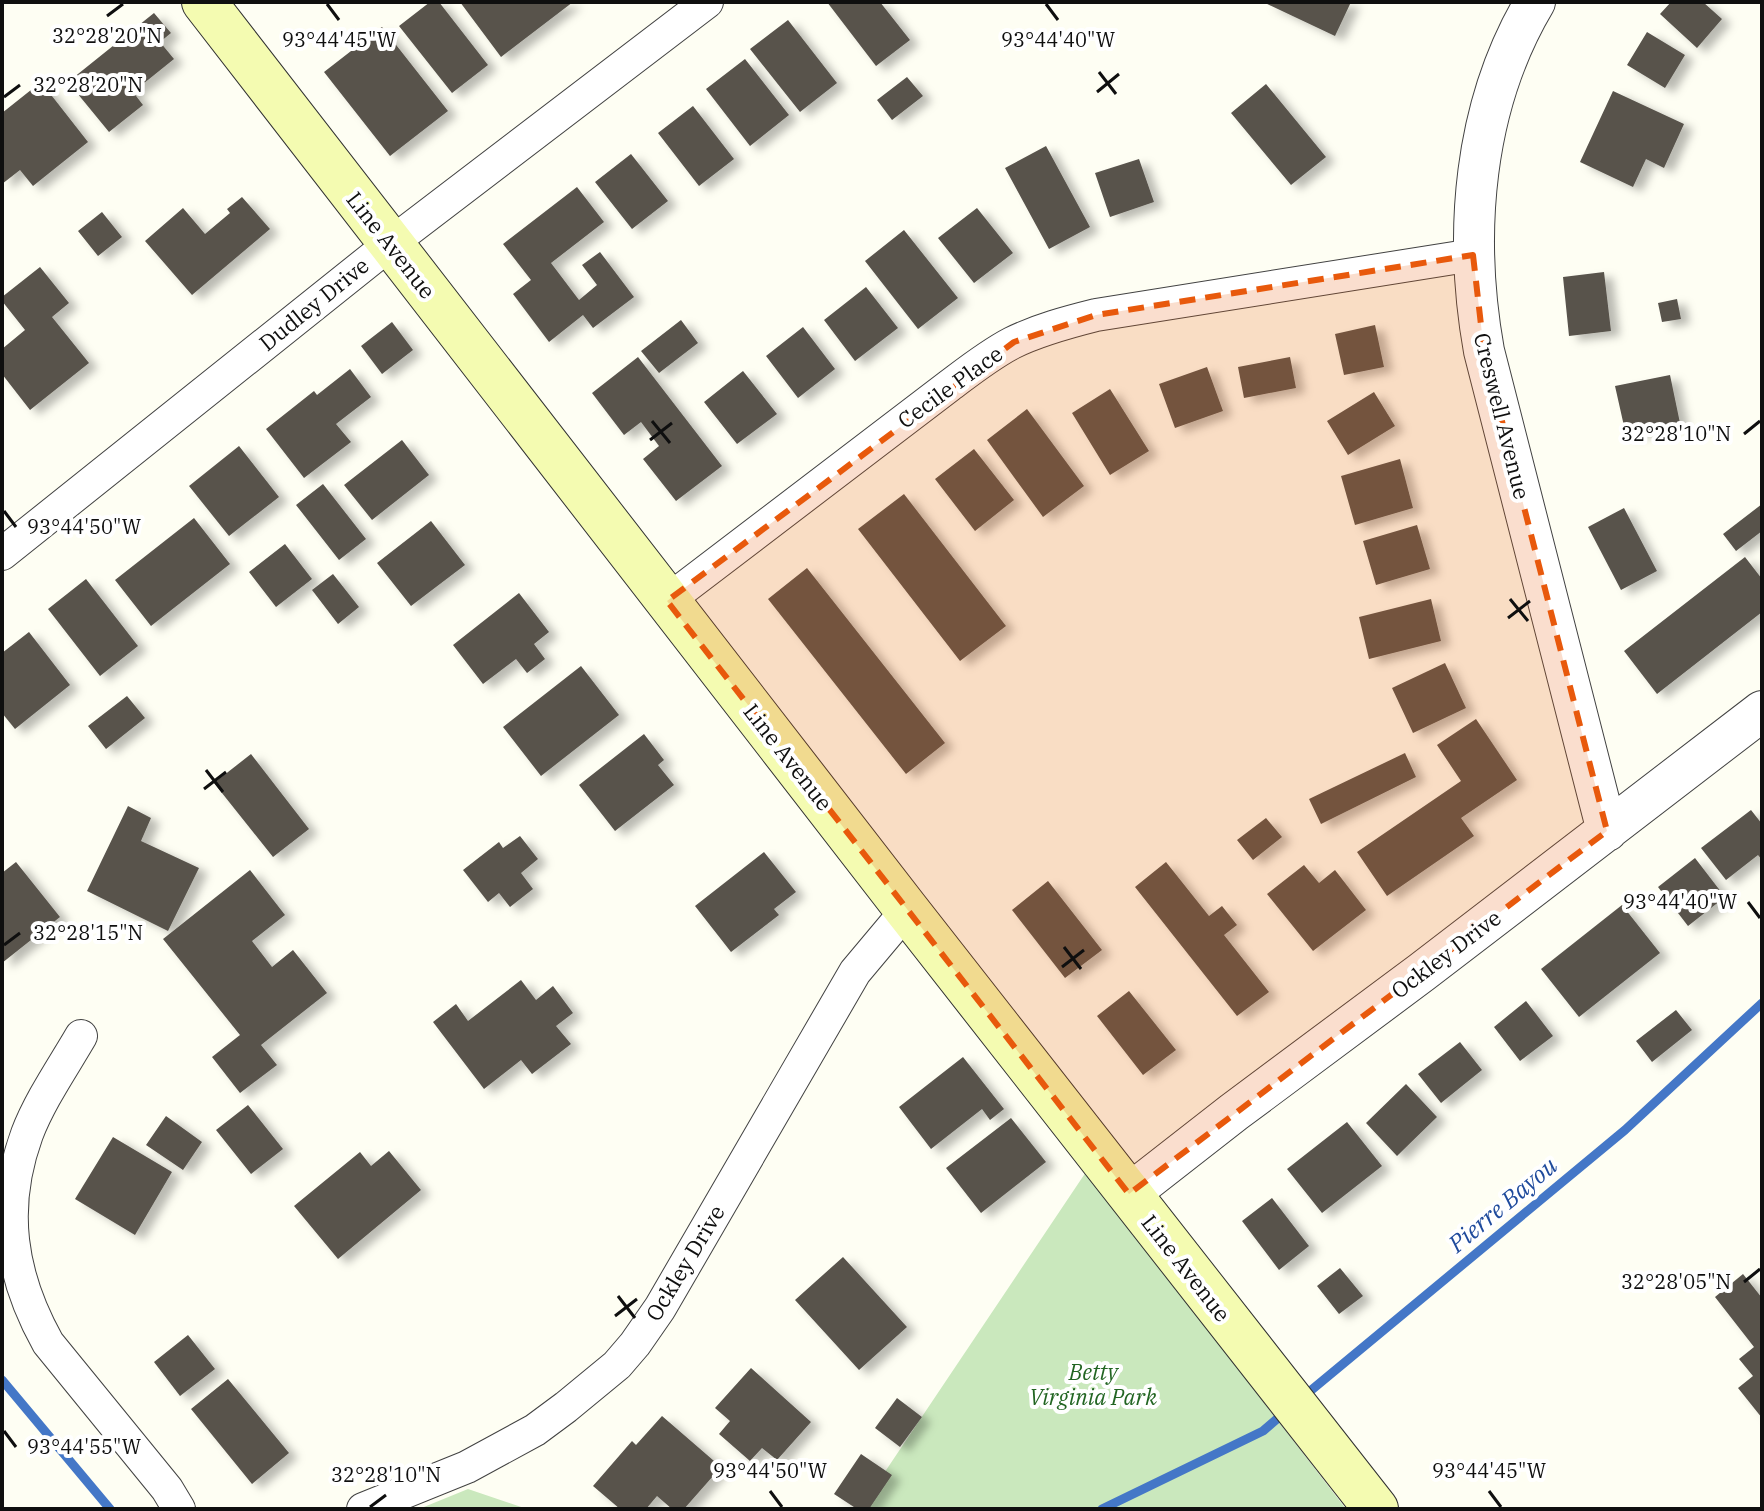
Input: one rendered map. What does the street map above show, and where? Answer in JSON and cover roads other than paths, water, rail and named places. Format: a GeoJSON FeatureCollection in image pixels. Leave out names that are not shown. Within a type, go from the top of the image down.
{"type":"FeatureCollection","features":[{"type":"Feature","properties":{"kind":"main road","name":"Line Avenue"},"geometry":{"type":"LineString","coordinates":[[204,2],[907,910],[1376,1509]]}},
{"type":"Feature","properties":{"kind":"street","name":"Dudley Drive"},"geometry":{"type":"LineString","coordinates":[[2,554],[390,244],[707,2]]}},
{"type":"Feature","properties":{"kind":"street","name":"Creswell Avenue"},"geometry":{"type":"LineString","coordinates":[[1535,2],[1504,65],[1484,135],[1473,207],[1478,315],[1484,351],[1607,831]]}},
{"type":"Feature","properties":{"kind":"street","name":"Cecile Place"},"geometry":{"type":"LineString","coordinates":[[667,601],[949,386],[1014,342],[1064,323],[1096,315],[1473,255]]}},
{"type":"Feature","properties":{"kind":"street","name":"Ockley Drive"},"geometry":{"type":"LineString","coordinates":[[1129,1194],[1762,711]]}},
{"type":"Feature","properties":{"kind":"street","name":"Ockley Drive"},"geometry":{"type":"LineString","coordinates":[[363,1509],[467,1467],[521,1437],[566,1407],[617,1365],[660,1308],[855,972],[907,910]]}},
{"type":"Feature","properties":{"kind":"street"},"geometry":{"type":"LineString","coordinates":[[81,1036],[38,1111],[14,1180],[11,1227],[18,1276],[48,1343],[167,1489],[179,1509]]}},
{"type":"Feature","properties":{"kind":"waterway","name":"Pierre Bayou"},"geometry":{"type":"LineString","coordinates":[[1303,1397],[1625,1130],[1762,1003]]}},
{"type":"Feature","properties":{"kind":"waterway"},"geometry":{"type":"LineString","coordinates":[[2,1380],[110,1509]]}},
{"type":"Feature","properties":{"kind":"waterway"},"geometry":{"type":"LineString","coordinates":[[1102,1509],[1263,1431],[1286,1411]]}},
{"type":"Feature","properties":{"kind":"park label","name":"Betty Virginia Park"},"geometry":{"type":"Point","coordinates":[1093,1384]}}]}
